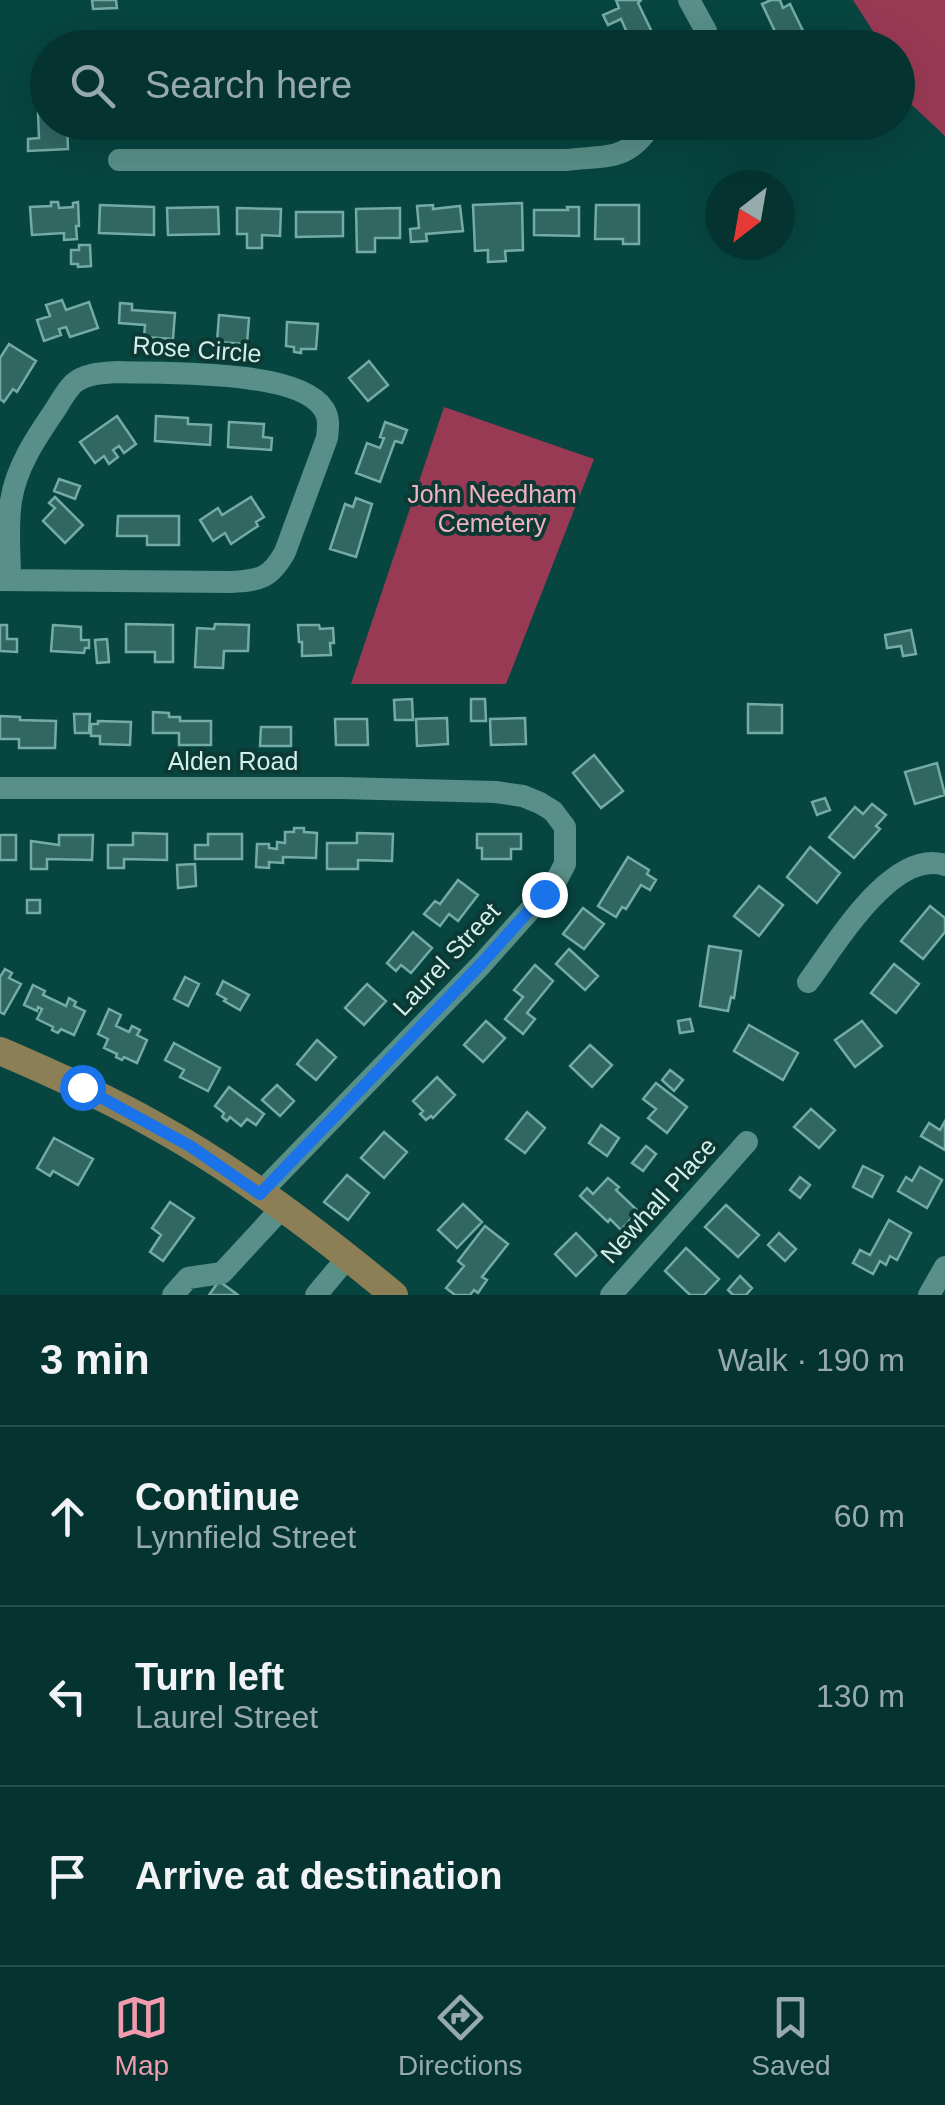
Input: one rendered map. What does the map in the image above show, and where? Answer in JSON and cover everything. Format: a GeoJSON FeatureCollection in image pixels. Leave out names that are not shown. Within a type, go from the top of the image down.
{"type":"FeatureCollection","features":[{"type":"Feature","properties":{"kind":"main road"},"geometry":{"type":"LineString","coordinates":[[0,1051],[82,1087],[158,1127],[271,1201],[394,1295]]}},
{"type":"Feature","properties":{"kind":"street"},"geometry":{"type":"LineString","coordinates":[[690,0],[705,30]]}},
{"type":"Feature","properties":{"kind":"street"},"geometry":{"type":"LineString","coordinates":[[119,160],[566,160],[622,154],[642,140]]}},
{"type":"Feature","properties":{"kind":"street","name":"Rose Circle"},"geometry":{"type":"LineString","coordinates":[[118,372],[259,378],[312,396],[323,408],[329,420],[327,438],[285,552],[268,576],[231,582],[5,580],[11,499],[19,473],[30,448],[72,384],[83,378],[118,372]]}},
{"type":"Feature","properties":{"kind":"street","name":"Alden Road"},"geometry":{"type":"LineString","coordinates":[[0,788],[466,791]]}},
{"type":"Feature","properties":{"kind":"street","name":"Laurel Street"},"geometry":{"type":"LineString","coordinates":[[173,1295],[188,1278],[222,1273],[271,1201],[556,881],[565,864],[565,827],[554,812],[523,796],[466,791]]}},
{"type":"Feature","properties":{"kind":"street"},"geometry":{"type":"LineString","coordinates":[[808,982],[875,894],[904,870],[935,862],[945,864]]}},
{"type":"Feature","properties":{"kind":"street","name":"Newhall Place"},"geometry":{"type":"LineString","coordinates":[[610,1295],[746,1142]]}},
{"type":"Feature","properties":{"kind":"street"},"geometry":{"type":"LineString","coordinates":[[316,1295],[347,1258]]}},
{"type":"Feature","properties":{"kind":"street"},"geometry":{"type":"LineString","coordinates":[[928,1295],[945,1267]]}},
{"type":"Feature","properties":{"kind":"green space"},"geometry":{"type":"Polygon","coordinates":[[[853,0],[945,0],[945,136],[915,108],[915,30],[872,30],[853,0]]]}},
{"type":"Feature","properties":{"kind":"green space","name":"John Needham Cemetery"},"geometry":{"type":"Polygon","coordinates":[[[444,407],[594,459],[506,684],[351,684],[444,407]]]}},
{"type":"Feature","properties":{"kind":"building"},"geometry":{"type":"Polygon","coordinates":[[[92,0],[116,0],[117,8],[93,9],[92,0]]]}},
{"type":"Feature","properties":{"kind":"building"},"geometry":{"type":"Polygon","coordinates":[[[616,0],[641,0],[638,3],[651,30],[626,30],[621,19],[608,25],[603,15],[619,8],[616,0]]]}},
{"type":"Feature","properties":{"kind":"building"},"geometry":{"type":"Polygon","coordinates":[[[780,0],[783,8],[790,4],[803,30],[774,30],[762,4],[780,0]]]}},
{"type":"Feature","properties":{"kind":"building"},"geometry":{"type":"Polygon","coordinates":[[[28,139],[68,140],[68,149],[28,151],[28,139]]]}},
{"type":"Feature","properties":{"kind":"building"},"geometry":{"type":"Polygon","coordinates":[[[51,202],[58,202],[59,208],[73,207],[78,202],[77,239],[64,240],[64,233],[32,235],[30,207],[51,206],[51,202]]]}},
{"type":"Feature","properties":{"kind":"building"},"geometry":{"type":"Polygon","coordinates":[[[522,203],[523,250],[505,251],[506,261],[488,262],[488,250],[475,251],[473,205],[522,203]]]}},
{"type":"Feature","properties":{"kind":"building"},"geometry":{"type":"Polygon","coordinates":[[[100,205],[154,207],[154,235],[99,233],[100,205]]]}},
{"type":"Feature","properties":{"kind":"building"},"geometry":{"type":"Polygon","coordinates":[[[433,205],[433,209],[460,206],[463,231],[426,234],[427,241],[411,242],[410,229],[419,228],[417,206],[433,205]]]}},
{"type":"Feature","properties":{"kind":"building"},"geometry":{"type":"Polygon","coordinates":[[[596,205],[639,205],[639,244],[623,244],[623,239],[595,239],[596,205]]]}},
{"type":"Feature","properties":{"kind":"building"},"geometry":{"type":"Polygon","coordinates":[[[218,207],[219,234],[168,235],[167,208],[218,207]]]}},
{"type":"Feature","properties":{"kind":"building"},"geometry":{"type":"Polygon","coordinates":[[[567,207],[579,207],[579,236],[534,235],[534,210],[568,210],[567,207]]]}},
{"type":"Feature","properties":{"kind":"building"},"geometry":{"type":"Polygon","coordinates":[[[237,208],[281,209],[280,236],[262,235],[262,248],[247,248],[247,234],[237,234],[237,208]]]}},
{"type":"Feature","properties":{"kind":"building"},"geometry":{"type":"Polygon","coordinates":[[[400,208],[400,238],[375,238],[375,252],[357,252],[356,209],[400,208]]]}},
{"type":"Feature","properties":{"kind":"building"},"geometry":{"type":"Polygon","coordinates":[[[296,212],[343,212],[343,236],[296,237],[296,212]]]}},
{"type":"Feature","properties":{"kind":"building"},"geometry":{"type":"Polygon","coordinates":[[[79,245],[90,245],[91,266],[71,264],[71,250],[79,250],[79,245]]]}},
{"type":"Feature","properties":{"kind":"building"},"geometry":{"type":"Polygon","coordinates":[[[62,300],[66,310],[89,302],[98,328],[70,337],[66,327],[59,329],[61,335],[44,341],[37,320],[50,316],[46,305],[62,300]]]}},
{"type":"Feature","properties":{"kind":"building"},"geometry":{"type":"Polygon","coordinates":[[[120,303],[132,304],[132,310],[175,313],[173,339],[144,337],[145,325],[119,323],[120,303]]]}},
{"type":"Feature","properties":{"kind":"building"},"geometry":{"type":"Polygon","coordinates":[[[219,315],[249,318],[247,344],[217,342],[219,315]]]}},
{"type":"Feature","properties":{"kind":"building"},"geometry":{"type":"Polygon","coordinates":[[[287,322],[318,324],[316,349],[301,349],[301,353],[286,346],[287,322]]]}},
{"type":"Feature","properties":{"kind":"building"},"geometry":{"type":"Polygon","coordinates":[[[9,344],[36,361],[17,392],[13,389],[4,402],[0,399],[0,358],[9,344]]]}},
{"type":"Feature","properties":{"kind":"building"},"geometry":{"type":"Polygon","coordinates":[[[369,361],[388,385],[368,401],[349,378],[369,361]]]}},
{"type":"Feature","properties":{"kind":"building"},"geometry":{"type":"Polygon","coordinates":[[[117,416],[136,444],[124,453],[119,446],[113,450],[118,457],[109,464],[104,456],[95,463],[80,442],[117,416]]]}},
{"type":"Feature","properties":{"kind":"building"},"geometry":{"type":"Polygon","coordinates":[[[156,416],[188,418],[188,424],[211,425],[210,445],[155,441],[156,416]]]}},
{"type":"Feature","properties":{"kind":"building"},"geometry":{"type":"Polygon","coordinates":[[[229,422],[264,424],[263,437],[272,438],[271,450],[228,447],[229,422]]]}},
{"type":"Feature","properties":{"kind":"building"},"geometry":{"type":"Polygon","coordinates":[[[385,422],[407,430],[402,443],[395,441],[380,482],[356,473],[367,443],[380,448],[385,422]]]}},
{"type":"Feature","properties":{"kind":"building"},"geometry":{"type":"Polygon","coordinates":[[[59,479],[80,486],[75,499],[54,491],[59,479]]]}},
{"type":"Feature","properties":{"kind":"building"},"geometry":{"type":"Polygon","coordinates":[[[55,497],[83,525],[65,543],[43,521],[55,508],[49,503],[55,497]]]}},
{"type":"Feature","properties":{"kind":"building"},"geometry":{"type":"Polygon","coordinates":[[[251,497],[264,517],[256,522],[258,526],[231,544],[225,533],[213,541],[200,520],[218,508],[222,515],[251,497]]]}},
{"type":"Feature","properties":{"kind":"building"},"geometry":{"type":"Polygon","coordinates":[[[356,498],[372,504],[356,557],[330,549],[345,504],[353,507],[356,498]]]}},
{"type":"Feature","properties":{"kind":"building"},"geometry":{"type":"Polygon","coordinates":[[[118,516],[179,516],[179,545],[147,545],[147,536],[117,536],[118,516]]]}},
{"type":"Feature","properties":{"kind":"building"},"geometry":{"type":"Polygon","coordinates":[[[126,624],[173,625],[173,662],[155,662],[155,652],[126,652],[126,624]]]}},
{"type":"Feature","properties":{"kind":"building"},"geometry":{"type":"Polygon","coordinates":[[[215,624],[249,625],[248,651],[224,651],[223,668],[195,667],[197,628],[214,629],[215,624]]]}},
{"type":"Feature","properties":{"kind":"building"},"geometry":{"type":"Polygon","coordinates":[[[0,625],[7,625],[7,639],[17,639],[17,652],[0,651],[0,625]]]}},
{"type":"Feature","properties":{"kind":"building"},"geometry":{"type":"Polygon","coordinates":[[[53,625],[81,627],[81,640],[89,640],[89,648],[84,653],[51,651],[53,625]]]}},
{"type":"Feature","properties":{"kind":"building"},"geometry":{"type":"Polygon","coordinates":[[[298,625],[333,628],[331,655],[302,656],[298,625]]]}},
{"type":"Feature","properties":{"kind":"building"},"geometry":{"type":"Polygon","coordinates":[[[911,630],[916,654],[903,656],[901,646],[887,648],[885,635],[911,630]]]}},
{"type":"Feature","properties":{"kind":"building"},"geometry":{"type":"Polygon","coordinates":[[[107,639],[109,662],[97,663],[95,640],[107,639]]]}},
{"type":"Feature","properties":{"kind":"building"},"geometry":{"type":"Polygon","coordinates":[[[412,699],[413,720],[395,720],[394,700],[412,699]]]}},
{"type":"Feature","properties":{"kind":"building"},"geometry":{"type":"Polygon","coordinates":[[[471,699],[485,699],[486,721],[471,721],[471,699]]]}},
{"type":"Feature","properties":{"kind":"building"},"geometry":{"type":"Polygon","coordinates":[[[748,704],[782,705],[782,733],[748,733],[748,704]]]}},
{"type":"Feature","properties":{"kind":"building"},"geometry":{"type":"Polygon","coordinates":[[[153,712],[169,713],[169,717],[180,717],[180,721],[211,721],[211,745],[179,745],[179,733],[153,733],[153,712]]]}},
{"type":"Feature","properties":{"kind":"building"},"geometry":{"type":"Polygon","coordinates":[[[74,714],[90,714],[89,733],[75,733],[74,714]]]}},
{"type":"Feature","properties":{"kind":"building"},"geometry":{"type":"Polygon","coordinates":[[[0,716],[56,721],[55,748],[19,748],[19,739],[0,739],[0,716]]]}},
{"type":"Feature","properties":{"kind":"building"},"geometry":{"type":"Polygon","coordinates":[[[447,718],[448,744],[417,746],[416,719],[447,718]]]}},
{"type":"Feature","properties":{"kind":"building"},"geometry":{"type":"Polygon","coordinates":[[[525,718],[526,744],[491,745],[490,719],[525,718]]]}},
{"type":"Feature","properties":{"kind":"building"},"geometry":{"type":"Polygon","coordinates":[[[335,719],[367,719],[368,745],[336,745],[335,719]]]}},
{"type":"Feature","properties":{"kind":"building"},"geometry":{"type":"Polygon","coordinates":[[[131,722],[130,745],[100,744],[100,736],[91,736],[91,724],[131,722]]]}},
{"type":"Feature","properties":{"kind":"building"},"geometry":{"type":"Polygon","coordinates":[[[261,727],[291,727],[291,746],[260,746],[261,727]]]}},
{"type":"Feature","properties":{"kind":"building"},"geometry":{"type":"Polygon","coordinates":[[[594,755],[623,791],[601,808],[573,773],[594,755]]]}},
{"type":"Feature","properties":{"kind":"building"},"geometry":{"type":"Polygon","coordinates":[[[937,763],[945,795],[915,804],[905,772],[937,763]]]}},
{"type":"Feature","properties":{"kind":"building"},"geometry":{"type":"Polygon","coordinates":[[[825,798],[830,810],[817,815],[812,802],[825,798]]]}},
{"type":"Feature","properties":{"kind":"building"},"geometry":{"type":"Polygon","coordinates":[[[872,804],[886,815],[876,826],[880,829],[854,858],[829,837],[855,807],[863,814],[872,804]]]}},
{"type":"Feature","properties":{"kind":"building"},"geometry":{"type":"Polygon","coordinates":[[[294,828],[317,833],[316,858],[283,857],[283,863],[269,862],[269,868],[256,867],[257,844],[277,849],[277,842],[285,843],[285,832],[294,832],[294,828]]]}},
{"type":"Feature","properties":{"kind":"building"},"geometry":{"type":"Polygon","coordinates":[[[133,833],[167,834],[167,860],[124,859],[124,868],[108,868],[108,845],[133,845],[133,833]]]}},
{"type":"Feature","properties":{"kind":"building"},"geometry":{"type":"Polygon","coordinates":[[[357,833],[393,834],[392,861],[358,860],[358,869],[327,869],[327,843],[357,843],[357,833]]]}},
{"type":"Feature","properties":{"kind":"building"},"geometry":{"type":"Polygon","coordinates":[[[208,834],[242,834],[242,859],[195,859],[195,845],[208,845],[208,834]]]}},
{"type":"Feature","properties":{"kind":"building"},"geometry":{"type":"Polygon","coordinates":[[[477,834],[521,834],[521,849],[511,849],[511,859],[482,859],[477,834]]]}},
{"type":"Feature","properties":{"kind":"building"},"geometry":{"type":"Polygon","coordinates":[[[0,835],[16,835],[16,860],[0,860],[0,835]]]}},
{"type":"Feature","properties":{"kind":"building"},"geometry":{"type":"Polygon","coordinates":[[[59,835],[93,835],[92,860],[47,859],[47,869],[31,869],[31,841],[59,845],[59,835]]]}},
{"type":"Feature","properties":{"kind":"building"},"geometry":{"type":"Polygon","coordinates":[[[810,847],[840,873],[817,903],[787,877],[810,847]]]}},
{"type":"Feature","properties":{"kind":"building"},"geometry":{"type":"Polygon","coordinates":[[[628,857],[649,870],[647,874],[656,880],[650,890],[641,885],[616,917],[598,906],[628,857]]]}},
{"type":"Feature","properties":{"kind":"building"},"geometry":{"type":"Polygon","coordinates":[[[195,864],[196,886],[178,888],[177,865],[195,864]]]}},
{"type":"Feature","properties":{"kind":"building"},"geometry":{"type":"Polygon","coordinates":[[[458,880],[478,895],[458,921],[449,914],[440,926],[424,914],[435,901],[440,904],[458,880]]]}},
{"type":"Feature","properties":{"kind":"building"},"geometry":{"type":"Polygon","coordinates":[[[759,886],[783,905],[759,936],[734,916],[759,886]]]}},
{"type":"Feature","properties":{"kind":"building"},"geometry":{"type":"Polygon","coordinates":[[[27,900],[40,900],[40,913],[27,913],[27,900]]]}},
{"type":"Feature","properties":{"kind":"building"},"geometry":{"type":"Polygon","coordinates":[[[930,906],[945,918],[945,932],[923,959],[901,941],[930,906]]]}},
{"type":"Feature","properties":{"kind":"building"},"geometry":{"type":"Polygon","coordinates":[[[583,908],[604,924],[584,949],[563,934],[583,908]]]}},
{"type":"Feature","properties":{"kind":"building"},"geometry":{"type":"Polygon","coordinates":[[[413,932],[432,948],[411,973],[401,965],[396,971],[387,963],[413,932]]]}},
{"type":"Feature","properties":{"kind":"building"},"geometry":{"type":"Polygon","coordinates":[[[709,946],[741,951],[734,998],[731,997],[728,1011],[700,1006],[709,946]]]}},
{"type":"Feature","properties":{"kind":"building"},"geometry":{"type":"Polygon","coordinates":[[[569,949],[598,976],[585,990],[556,964],[569,949]]]}},
{"type":"Feature","properties":{"kind":"building"},"geometry":{"type":"Polygon","coordinates":[[[894,964],[919,984],[896,1013],[871,993],[894,964]]]}},
{"type":"Feature","properties":{"kind":"building"},"geometry":{"type":"Polygon","coordinates":[[[535,965],[553,981],[527,1013],[535,1019],[523,1034],[505,1019],[523,997],[514,990],[535,965]]]}},
{"type":"Feature","properties":{"kind":"building"},"geometry":{"type":"Polygon","coordinates":[[[5,969],[12,973],[9,978],[21,984],[4,1014],[0,1012],[0,977],[5,969]]]}},
{"type":"Feature","properties":{"kind":"building"},"geometry":{"type":"Polygon","coordinates":[[[185,977],[199,984],[188,1006],[174,999],[185,977]]]}},
{"type":"Feature","properties":{"kind":"building"},"geometry":{"type":"Polygon","coordinates":[[[223,981],[249,995],[240,1010],[217,994],[223,981]]]}},
{"type":"Feature","properties":{"kind":"building"},"geometry":{"type":"Polygon","coordinates":[[[367,984],[386,1001],[364,1025],[345,1008],[367,984]]]}},
{"type":"Feature","properties":{"kind":"building"},"geometry":{"type":"Polygon","coordinates":[[[33,985],[45,991],[43,995],[66,1006],[69,998],[76,1002],[74,1006],[85,1011],[74,1035],[52,1030],[53,1027],[37,1019],[42,1009],[38,1007],[37,1011],[24,1005],[33,985]]]}},
{"type":"Feature","properties":{"kind":"building"},"geometry":{"type":"Polygon","coordinates":[[[109,1009],[121,1015],[116,1026],[129,1032],[132,1026],[140,1030],[137,1035],[147,1040],[137,1063],[124,1057],[122,1060],[104,1048],[108,1039],[98,1034],[109,1009]]]}},
{"type":"Feature","properties":{"kind":"building"},"geometry":{"type":"Polygon","coordinates":[[[690,1019],[693,1031],[680,1033],[678,1021],[690,1019]]]}},
{"type":"Feature","properties":{"kind":"building"},"geometry":{"type":"Polygon","coordinates":[[[486,1021],[505,1038],[483,1062],[464,1045],[486,1021]]]}},
{"type":"Feature","properties":{"kind":"building"},"geometry":{"type":"Polygon","coordinates":[[[862,1021],[882,1046],[855,1067],[835,1040],[862,1021]]]}},
{"type":"Feature","properties":{"kind":"building"},"geometry":{"type":"Polygon","coordinates":[[[749,1025],[798,1053],[783,1080],[734,1051],[749,1025]]]}},
{"type":"Feature","properties":{"kind":"building"},"geometry":{"type":"Polygon","coordinates":[[[317,1040],[336,1057],[316,1080],[297,1064],[317,1040]]]}},
{"type":"Feature","properties":{"kind":"building"},"geometry":{"type":"Polygon","coordinates":[[[174,1043],[220,1068],[208,1091],[180,1077],[184,1070],[165,1060],[174,1043]]]}},
{"type":"Feature","properties":{"kind":"building"},"geometry":{"type":"Polygon","coordinates":[[[590,1045],[612,1065],[592,1087],[570,1066],[590,1045]]]}},
{"type":"Feature","properties":{"kind":"building"},"geometry":{"type":"Polygon","coordinates":[[[670,1070],[683,1080],[674,1091],[662,1080],[670,1070]]]}},
{"type":"Feature","properties":{"kind":"building"},"geometry":{"type":"Polygon","coordinates":[[[437,1077],[455,1095],[433,1118],[426,1120],[413,1101],[437,1077]]]}},
{"type":"Feature","properties":{"kind":"building"},"geometry":{"type":"Polygon","coordinates":[[[656,1083],[687,1107],[667,1133],[648,1118],[656,1109],[643,1099],[656,1083]]]}},
{"type":"Feature","properties":{"kind":"building"},"geometry":{"type":"Polygon","coordinates":[[[277,1085],[294,1101],[280,1116],[262,1100],[277,1085]]]}},
{"type":"Feature","properties":{"kind":"building"},"geometry":{"type":"Polygon","coordinates":[[[229,1087],[264,1114],[256,1125],[247,1119],[241,1126],[230,1117],[227,1121],[222,1117],[224,1113],[215,1106],[229,1087]]]}},
{"type":"Feature","properties":{"kind":"building"},"geometry":{"type":"Polygon","coordinates":[[[811,1109],[835,1130],[819,1148],[794,1127],[811,1109]]]}},
{"type":"Feature","properties":{"kind":"building"},"geometry":{"type":"Polygon","coordinates":[[[527,1112],[545,1128],[525,1153],[506,1139],[527,1112]]]}},
{"type":"Feature","properties":{"kind":"building"},"geometry":{"type":"Polygon","coordinates":[[[945,1121],[945,1150],[921,1136],[929,1123],[940,1130],[945,1121]]]}},
{"type":"Feature","properties":{"kind":"building"},"geometry":{"type":"Polygon","coordinates":[[[601,1125],[619,1138],[607,1156],[589,1143],[601,1125]]]}},
{"type":"Feature","properties":{"kind":"building"},"geometry":{"type":"Polygon","coordinates":[[[384,1132],[407,1152],[384,1178],[361,1158],[384,1132]]]}},
{"type":"Feature","properties":{"kind":"building"},"geometry":{"type":"Polygon","coordinates":[[[54,1138],[93,1159],[78,1185],[53,1171],[50,1176],[37,1168],[54,1138]]]}},
{"type":"Feature","properties":{"kind":"building"},"geometry":{"type":"Polygon","coordinates":[[[646,1146],[656,1154],[643,1171],[632,1163],[646,1146]]]}},
{"type":"Feature","properties":{"kind":"building"},"geometry":{"type":"Polygon","coordinates":[[[863,1166],[883,1176],[872,1197],[853,1187],[863,1166]]]}},
{"type":"Feature","properties":{"kind":"building"},"geometry":{"type":"Polygon","coordinates":[[[920,1167],[942,1180],[927,1208],[898,1191],[906,1177],[912,1181],[920,1167]]]}},
{"type":"Feature","properties":{"kind":"building"},"geometry":{"type":"Polygon","coordinates":[[[347,1175],[369,1193],[348,1220],[324,1202],[347,1175]]]}},
{"type":"Feature","properties":{"kind":"building"},"geometry":{"type":"Polygon","coordinates":[[[800,1177],[810,1185],[800,1198],[790,1190],[800,1177]]]}},
{"type":"Feature","properties":{"kind":"building"},"geometry":{"type":"Polygon","coordinates":[[[608,1178],[638,1211],[621,1230],[580,1196],[587,1188],[593,1194],[608,1178]]]}},
{"type":"Feature","properties":{"kind":"building"},"geometry":{"type":"Polygon","coordinates":[[[170,1202],[194,1218],[163,1261],[150,1252],[161,1235],[152,1228],[170,1202]]]}},
{"type":"Feature","properties":{"kind":"building"},"geometry":{"type":"Polygon","coordinates":[[[463,1204],[482,1222],[457,1248],[438,1230],[463,1204]]]}},
{"type":"Feature","properties":{"kind":"building"},"geometry":{"type":"Polygon","coordinates":[[[726,1205],[759,1235],[738,1257],[705,1227],[726,1205]]]}},
{"type":"Feature","properties":{"kind":"building"},"geometry":{"type":"Polygon","coordinates":[[[889,1220],[911,1233],[897,1260],[890,1256],[886,1265],[880,1261],[873,1274],[853,1263],[860,1250],[870,1255],[889,1220]]]}},
{"type":"Feature","properties":{"kind":"building"},"geometry":{"type":"Polygon","coordinates":[[[485,1226],[508,1244],[482,1277],[487,1280],[478,1293],[474,1290],[470,1295],[455,1295],[446,1288],[464,1266],[458,1261],[485,1226]]]}},
{"type":"Feature","properties":{"kind":"building"},"geometry":{"type":"Polygon","coordinates":[[[576,1233],[597,1255],[576,1276],[555,1254],[576,1233]]]}},
{"type":"Feature","properties":{"kind":"building"},"geometry":{"type":"Polygon","coordinates":[[[779,1233],[796,1249],[785,1261],[768,1245],[779,1233]]]}},
{"type":"Feature","properties":{"kind":"building"},"geometry":{"type":"Polygon","coordinates":[[[686,1248],[719,1279],[704,1295],[690,1295],[665,1271],[686,1248]]]}},
{"type":"Feature","properties":{"kind":"building"},"geometry":{"type":"Polygon","coordinates":[[[740,1276],[752,1288],[746,1295],[733,1295],[728,1290],[740,1276]]]}},
{"type":"Feature","properties":{"kind":"building"},"geometry":{"type":"Polygon","coordinates":[[[219,1281],[238,1295],[209,1295],[219,1281]]]}},
{"type":"Feature","properties":{"kind":"route"},"geometry":{"type":"LineString","coordinates":[[82,1087],[190,1146],[260,1194],[544,894]]}}]}
